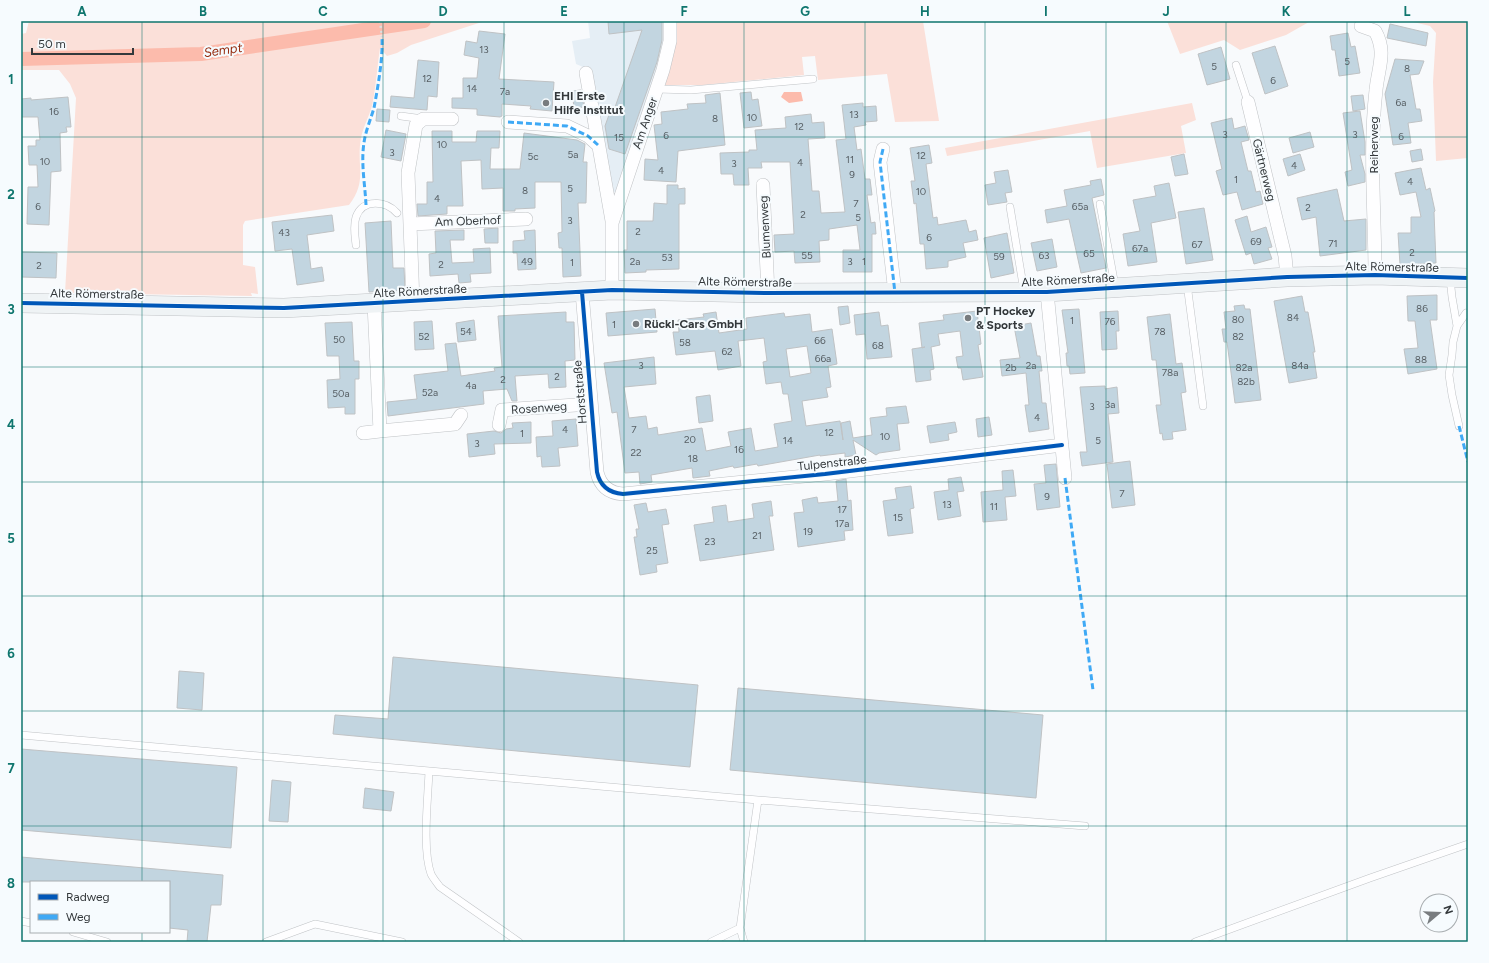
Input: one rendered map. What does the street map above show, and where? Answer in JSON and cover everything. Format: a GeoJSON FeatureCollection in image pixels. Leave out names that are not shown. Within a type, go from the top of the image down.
{"type":"FeatureCollection","features":[{"type":"Feature","properties":{"kind":"main road","name":"Alte Römerstraße"},"geometry":{"type":"LineString","coordinates":[[21,303],[284,308],[612,290],[1024,293],[1287,278],[1375,275],[1459,278]]}},
{"type":"Feature","properties":{"kind":"street","name":"Am Anger"},"geometry":{"type":"LineString","coordinates":[[612,223],[669,49],[670,21]]}},
{"type":"Feature","properties":{"kind":"street","name":"Reiherweg"},"geometry":{"type":"LineString","coordinates":[[1361,26],[1375,31],[1380,40],[1382,52],[1373,118],[1375,275]]}},
{"type":"Feature","properties":{"kind":"street","name":"Am Anger"},"geometry":{"type":"LineString","coordinates":[[586,73],[612,223],[612,290]]}},
{"type":"Feature","properties":{"kind":"street","name":"Gärtnerweg"},"geometry":{"type":"LineString","coordinates":[[1248,102],[1285,256],[1287,278]]}},
{"type":"Feature","properties":{"kind":"street"},"geometry":{"type":"LineString","coordinates":[[413,302],[408,173],[416,125],[423,118],[452,119]]}},
{"type":"Feature","properties":{"kind":"street"},"geometry":{"type":"LineString","coordinates":[[508,122],[566,126],[588,136],[598,145]]}},
{"type":"Feature","properties":{"kind":"street"},"geometry":{"type":"LineString","coordinates":[[883,149],[880,162],[895,293]]}},
{"type":"Feature","properties":{"kind":"street","name":"Blumenweg"},"geometry":{"type":"LineString","coordinates":[[763,185],[768,292]]}},
{"type":"Feature","properties":{"kind":"street","name":"Am Oberhof"},"geometry":{"type":"LineString","coordinates":[[410,224],[526,219]]}},
{"type":"Feature","properties":{"kind":"street","name":"Horststraße"},"geometry":{"type":"LineString","coordinates":[[582,292],[597,472],[601,484],[606,489]]}},
{"type":"Feature","properties":{"kind":"street"},"geometry":{"type":"LineString","coordinates":[[1047,292],[1065,478]]}},
{"type":"Feature","properties":{"kind":"street"},"geometry":{"type":"LineString","coordinates":[[374,304],[380,431]]}},
{"type":"Feature","properties":{"kind":"street","name":"Rosenweg"},"geometry":{"type":"LineString","coordinates":[[499,425],[502,410],[591,404]]}},
{"type":"Feature","properties":{"kind":"street"},"geometry":{"type":"LineString","coordinates":[[363,433],[455,424],[461,415]]}},
{"type":"Feature","properties":{"kind":"street","name":"Tulpenstraße"},"geometry":{"type":"LineString","coordinates":[[606,489],[611,492],[623,494],[826,474],[1062,445]]}},
{"type":"Feature","properties":{"kind":"lane","name":"Gärtnerweg"},"geometry":{"type":"LineString","coordinates":[[1236,65],[1248,102]]}},
{"type":"Feature","properties":{"kind":"lane"},"geometry":{"type":"LineString","coordinates":[[657,89],[678,91],[813,79]]}},
{"type":"Feature","properties":{"kind":"lane"},"geometry":{"type":"LineString","coordinates":[[401,116],[423,118]]}},
{"type":"Feature","properties":{"kind":"lane"},"geometry":{"type":"LineString","coordinates":[[356,244],[354,224],[360,209],[366,205],[383,203],[397,213]]}},
{"type":"Feature","properties":{"kind":"lane"},"geometry":{"type":"LineString","coordinates":[[1100,204],[1115,288]]}},
{"type":"Feature","properties":{"kind":"lane"},"geometry":{"type":"LineString","coordinates":[[1010,207],[1024,293]]}},
{"type":"Feature","properties":{"kind":"lane"},"geometry":{"type":"LineString","coordinates":[[1457,326],[1452,296],[1459,278]]}},
{"type":"Feature","properties":{"kind":"lane"},"geometry":{"type":"LineString","coordinates":[[1188,284],[1203,406]]}},
{"type":"Feature","properties":{"kind":"lane"},"geometry":{"type":"LineString","coordinates":[[1459,426],[1449,375],[1453,342],[1457,326],[1466,313]]}},
{"type":"Feature","properties":{"kind":"lane"},"geometry":{"type":"LineString","coordinates":[[21,735],[758,800],[1085,826]]}},
{"type":"Feature","properties":{"kind":"lane"},"geometry":{"type":"LineString","coordinates":[[429,771],[426,837],[431,875],[440,887],[519,942]]}},
{"type":"Feature","properties":{"kind":"lane"},"geometry":{"type":"LineString","coordinates":[[744,942],[740,928],[758,800]]}},
{"type":"Feature","properties":{"kind":"lane"},"geometry":{"type":"LineString","coordinates":[[1195,942],[1468,844]]}},
{"type":"Feature","properties":{"kind":"lane"},"geometry":{"type":"LineString","coordinates":[[266,942],[315,924],[402,942]]}},
{"type":"Feature","properties":{"kind":"lane"},"geometry":{"type":"LineString","coordinates":[[711,942],[740,928]]}},
{"type":"Feature","properties":{"kind":"lane"},"geometry":{"type":"LineString","coordinates":[[76,933],[107,942]]}},
{"type":"Feature","properties":{"kind":"path"},"geometry":{"type":"LineString","coordinates":[[380,21],[382,37]]}},
{"type":"Feature","properties":{"kind":"shaded area"},"geometry":{"type":"Polygon","coordinates":[[[29,21],[485,21],[411,45],[397,53],[387,56],[380,48],[375,92],[372,106],[361,138],[360,180],[355,196],[349,205],[245,221],[243,225],[243,265],[255,267],[258,294],[251,293],[252,296],[65,293],[76,98],[70,84],[59,70],[21,70],[21,34],[26,33],[29,21]]]}},
{"type":"Feature","properties":{"kind":"shaded area"},"geometry":{"type":"Polygon","coordinates":[[[588,21],[666,21],[666,43],[619,191],[611,193],[590,70],[576,64],[572,41],[590,38],[588,21]]]}},
{"type":"Feature","properties":{"kind":"shaded area"},"geometry":{"type":"Polygon","coordinates":[[[675,21],[923,21],[939,121],[895,122],[887,74],[818,80],[815,56],[802,57],[804,75],[703,85],[666,85],[664,84],[676,41],[675,21]]]}},
{"type":"Feature","properties":{"kind":"shaded area"},"geometry":{"type":"Polygon","coordinates":[[[1167,21],[1320,21],[1309,22],[1286,35],[1240,50],[1224,40],[1180,54],[1167,21]]]}},
{"type":"Feature","properties":{"kind":"shaded area"},"geometry":{"type":"Polygon","coordinates":[[[1409,21],[1468,21],[1468,158],[1436,161],[1433,82],[1436,33],[1430,26],[1409,21]]]}},
{"type":"Feature","properties":{"kind":"shaded area"},"geometry":{"type":"Polygon","coordinates":[[[784,92],[801,92],[803,101],[789,103],[781,97],[784,92]]]}},
{"type":"Feature","properties":{"kind":"shaded area"},"geometry":{"type":"Polygon","coordinates":[[[1192,103],[1196,120],[1181,126],[1186,153],[1097,168],[1090,131],[947,156],[945,148],[1192,103]]]}},
{"type":"Feature","properties":{"kind":"building"},"geometry":{"type":"Polygon","coordinates":[[[608,21],[662,21],[662,40],[657,62],[625,154],[609,149],[605,126],[610,112],[613,113],[642,30],[609,34],[608,21]]]}},
{"type":"Feature","properties":{"kind":"building"},"geometry":{"type":"Polygon","coordinates":[[[1390,24],[1428,33],[1426,46],[1387,38],[1390,24]]]}},
{"type":"Feature","properties":{"kind":"building"},"geometry":{"type":"Polygon","coordinates":[[[479,31],[505,34],[499,79],[554,82],[552,111],[530,109],[531,106],[502,104],[502,116],[500,117],[477,115],[477,109],[452,108],[452,98],[463,98],[463,78],[477,78],[479,58],[464,55],[466,41],[477,43],[479,31]]]}},
{"type":"Feature","properties":{"kind":"building"},"geometry":{"type":"Polygon","coordinates":[[[1348,33],[1351,47],[1355,46],[1360,73],[1339,76],[1335,50],[1332,50],[1330,36],[1348,33]]]}},
{"type":"Feature","properties":{"kind":"building"},"geometry":{"type":"Polygon","coordinates":[[[1275,46],[1288,86],[1265,94],[1252,53],[1275,46]]]}},
{"type":"Feature","properties":{"kind":"building"},"geometry":{"type":"Polygon","coordinates":[[[1221,47],[1230,79],[1207,85],[1198,54],[1221,47]]]}},
{"type":"Feature","properties":{"kind":"building"},"geometry":{"type":"Polygon","coordinates":[[[1395,59],[1424,61],[1419,74],[1410,75],[1416,109],[1420,109],[1422,121],[1408,123],[1411,143],[1393,145],[1385,94],[1395,59]]]}},
{"type":"Feature","properties":{"kind":"building"},"geometry":{"type":"Polygon","coordinates":[[[418,60],[439,62],[437,97],[428,96],[427,110],[390,107],[391,96],[414,98],[418,60]]]}},
{"type":"Feature","properties":{"kind":"building"},"geometry":{"type":"Polygon","coordinates":[[[581,90],[584,107],[574,108],[572,91],[581,90]]]}},
{"type":"Feature","properties":{"kind":"building"},"geometry":{"type":"Polygon","coordinates":[[[751,92],[752,100],[758,99],[762,126],[744,128],[740,93],[751,92]]]}},
{"type":"Feature","properties":{"kind":"building"},"geometry":{"type":"Polygon","coordinates":[[[720,93],[725,145],[678,151],[676,182],[644,180],[645,159],[658,160],[654,125],[662,124],[661,112],[688,109],[687,104],[706,103],[705,95],[720,93]]]}},
{"type":"Feature","properties":{"kind":"building"},"geometry":{"type":"Polygon","coordinates":[[[1363,95],[1365,109],[1353,111],[1351,96],[1363,95]]]}},
{"type":"Feature","properties":{"kind":"building"},"geometry":{"type":"Polygon","coordinates":[[[68,97],[71,127],[66,127],[67,132],[60,133],[61,171],[51,172],[49,225],[27,224],[28,187],[38,187],[37,165],[29,165],[28,146],[36,146],[36,140],[40,140],[38,117],[21,117],[21,99],[31,98],[31,100],[68,97]]]}},
{"type":"Feature","properties":{"kind":"building"},"geometry":{"type":"Polygon","coordinates":[[[863,103],[863,107],[876,106],[877,121],[865,122],[866,125],[854,127],[857,150],[861,149],[865,179],[870,179],[872,195],[867,195],[871,223],[875,222],[876,234],[872,234],[872,272],[843,272],[843,250],[860,250],[857,225],[829,229],[829,240],[819,241],[820,262],[795,263],[794,251],[775,252],[774,235],[794,234],[790,162],[761,162],[762,168],[748,168],[749,185],[734,185],[733,174],[721,174],[720,153],[749,152],[749,150],[757,150],[755,130],[786,128],[785,117],[811,114],[812,123],[824,122],[825,138],[808,139],[812,191],[819,191],[821,213],[845,212],[836,140],[846,139],[842,105],[863,103]]]}},
{"type":"Feature","properties":{"kind":"building"},"geometry":{"type":"Polygon","coordinates":[[[377,109],[390,110],[389,122],[376,121],[377,109]]]}},
{"type":"Feature","properties":{"kind":"building"},"geometry":{"type":"Polygon","coordinates":[[[1360,111],[1365,142],[1365,155],[1360,155],[1365,174],[1365,182],[1348,186],[1345,172],[1352,170],[1343,113],[1360,111]]]}},
{"type":"Feature","properties":{"kind":"building"},"geometry":{"type":"Polygon","coordinates":[[[1232,118],[1234,129],[1245,126],[1249,140],[1241,142],[1248,171],[1251,171],[1256,192],[1260,191],[1263,204],[1242,210],[1237,192],[1223,195],[1216,171],[1222,169],[1211,123],[1232,118]]]}},
{"type":"Feature","properties":{"kind":"building"},"geometry":{"type":"Polygon","coordinates":[[[386,130],[406,134],[401,161],[381,157],[386,130]]]}},
{"type":"Feature","properties":{"kind":"building"},"geometry":{"type":"Polygon","coordinates":[[[432,131],[452,131],[452,142],[476,142],[477,131],[500,131],[499,148],[491,148],[490,169],[520,169],[524,133],[577,140],[585,144],[583,162],[587,162],[586,203],[578,203],[581,276],[563,277],[562,248],[559,248],[558,233],[562,232],[561,182],[535,182],[535,208],[503,211],[503,188],[482,189],[481,160],[461,161],[463,206],[447,206],[447,214],[418,216],[417,204],[427,204],[427,182],[433,182],[432,131]]]}},
{"type":"Feature","properties":{"kind":"building"},"geometry":{"type":"Polygon","coordinates":[[[1310,132],[1314,147],[1293,153],[1289,138],[1310,132]]]}},
{"type":"Feature","properties":{"kind":"building"},"geometry":{"type":"Polygon","coordinates":[[[929,145],[932,163],[926,164],[933,218],[937,217],[938,225],[966,220],[969,232],[976,230],[978,240],[963,243],[966,257],[948,261],[948,267],[926,269],[924,244],[920,244],[916,203],[914,204],[911,181],[915,181],[910,148],[929,145]]]}},
{"type":"Feature","properties":{"kind":"building"},"geometry":{"type":"Polygon","coordinates":[[[1421,149],[1423,160],[1412,162],[1410,151],[1421,149]]]}},
{"type":"Feature","properties":{"kind":"building"},"geometry":{"type":"Polygon","coordinates":[[[1184,154],[1188,174],[1175,176],[1171,157],[1184,154]]]}},
{"type":"Feature","properties":{"kind":"building"},"geometry":{"type":"Polygon","coordinates":[[[1300,154],[1305,170],[1288,176],[1283,159],[1300,154]]]}},
{"type":"Feature","properties":{"kind":"building"},"geometry":{"type":"Polygon","coordinates":[[[1421,168],[1426,190],[1430,188],[1435,211],[1436,263],[1400,265],[1398,233],[1411,233],[1411,217],[1421,217],[1416,192],[1400,195],[1395,173],[1421,168]]]}},
{"type":"Feature","properties":{"kind":"building"},"geometry":{"type":"Polygon","coordinates":[[[1008,170],[1012,192],[1005,193],[1007,202],[988,205],[985,185],[996,183],[994,172],[1008,170]]]}},
{"type":"Feature","properties":{"kind":"building"},"geometry":{"type":"Polygon","coordinates":[[[1101,179],[1104,195],[1092,198],[1106,268],[1081,273],[1069,219],[1047,223],[1045,210],[1067,206],[1064,190],[1091,185],[1090,181],[1101,179]]]}},
{"type":"Feature","properties":{"kind":"building"},"geometry":{"type":"Polygon","coordinates":[[[1169,183],[1176,218],[1151,223],[1157,262],[1128,266],[1123,234],[1140,231],[1133,200],[1156,196],[1154,186],[1169,183]]]}},
{"type":"Feature","properties":{"kind":"building"},"geometry":{"type":"Polygon","coordinates":[[[667,185],[678,185],[678,189],[685,188],[685,204],[679,204],[679,269],[646,270],[646,272],[625,273],[624,250],[627,250],[627,221],[653,221],[654,203],[667,204],[667,185]]]}},
{"type":"Feature","properties":{"kind":"building"},"geometry":{"type":"Polygon","coordinates":[[[1337,189],[1344,221],[1366,219],[1366,250],[1320,256],[1316,217],[1302,220],[1297,198],[1337,189]]]}},
{"type":"Feature","properties":{"kind":"building"},"geometry":{"type":"Polygon","coordinates":[[[1204,208],[1213,260],[1186,264],[1178,212],[1204,208]]]}},
{"type":"Feature","properties":{"kind":"building"},"geometry":{"type":"Polygon","coordinates":[[[332,215],[334,231],[307,235],[311,269],[322,267],[324,281],[297,285],[292,249],[275,251],[272,222],[332,215]]]}},
{"type":"Feature","properties":{"kind":"building"},"geometry":{"type":"Polygon","coordinates":[[[1247,216],[1251,232],[1266,227],[1272,247],[1268,248],[1272,259],[1254,264],[1251,253],[1246,255],[1235,220],[1247,216]]]}},
{"type":"Feature","properties":{"kind":"building"},"geometry":{"type":"Polygon","coordinates":[[[391,221],[393,268],[404,268],[405,290],[369,292],[365,223],[391,221]]]}},
{"type":"Feature","properties":{"kind":"building"},"geometry":{"type":"Polygon","coordinates":[[[498,228],[498,243],[485,243],[484,229],[498,228]]]}},
{"type":"Feature","properties":{"kind":"building"},"geometry":{"type":"Polygon","coordinates":[[[464,230],[464,240],[450,240],[452,263],[474,262],[473,249],[490,248],[491,273],[470,274],[471,282],[459,283],[458,274],[430,276],[429,254],[436,253],[435,231],[464,230]]]}},
{"type":"Feature","properties":{"kind":"building"},"geometry":{"type":"Polygon","coordinates":[[[535,230],[536,269],[518,270],[517,253],[513,253],[513,241],[525,240],[524,231],[535,230]]]}},
{"type":"Feature","properties":{"kind":"building"},"geometry":{"type":"Polygon","coordinates":[[[1007,233],[1014,273],[991,278],[984,238],[1007,233]]]}},
{"type":"Feature","properties":{"kind":"building"},"geometry":{"type":"Polygon","coordinates":[[[1052,239],[1057,267],[1037,271],[1031,243],[1052,239]]]}},
{"type":"Feature","properties":{"kind":"building"},"geometry":{"type":"Polygon","coordinates":[[[21,252],[57,253],[56,278],[21,277],[21,252]]]}},
{"type":"Feature","properties":{"kind":"building"},"geometry":{"type":"Polygon","coordinates":[[[1437,295],[1437,320],[1430,320],[1437,369],[1408,374],[1404,349],[1418,348],[1415,321],[1408,321],[1407,296],[1437,295]]]}},
{"type":"Feature","properties":{"kind":"building"},"geometry":{"type":"Polygon","coordinates":[[[1302,296],[1305,312],[1308,312],[1315,352],[1313,352],[1317,378],[1289,383],[1274,301],[1302,296]]]}},
{"type":"Feature","properties":{"kind":"building"},"geometry":{"type":"Polygon","coordinates":[[[1244,305],[1245,309],[1250,309],[1261,400],[1235,403],[1227,342],[1224,342],[1222,329],[1226,329],[1224,312],[1235,311],[1234,306],[1244,305]]]}},
{"type":"Feature","properties":{"kind":"building"},"geometry":{"type":"Polygon","coordinates":[[[848,306],[850,323],[840,325],[838,307],[848,306]]]}},
{"type":"Feature","properties":{"kind":"building"},"geometry":{"type":"Polygon","coordinates":[[[655,309],[657,332],[608,336],[606,313],[655,309]]]}},
{"type":"Feature","properties":{"kind":"building"},"geometry":{"type":"Polygon","coordinates":[[[1079,309],[1085,373],[1070,374],[1069,366],[1067,366],[1066,353],[1068,353],[1062,310],[1079,309]]]}},
{"type":"Feature","properties":{"kind":"building"},"geometry":{"type":"Polygon","coordinates":[[[977,311],[981,344],[978,345],[983,377],[963,380],[961,368],[958,368],[956,357],[963,356],[960,331],[938,334],[940,345],[931,347],[934,369],[930,370],[931,380],[916,382],[912,349],[922,347],[919,323],[944,320],[943,315],[977,311]]]}},
{"type":"Feature","properties":{"kind":"building"},"geometry":{"type":"Polygon","coordinates":[[[1118,311],[1119,331],[1116,331],[1117,349],[1102,350],[1100,312],[1118,311]]]}},
{"type":"Feature","properties":{"kind":"building"},"geometry":{"type":"Polygon","coordinates":[[[566,312],[566,322],[574,322],[575,360],[565,361],[566,387],[549,388],[548,374],[515,376],[517,401],[512,401],[507,389],[483,391],[484,404],[388,416],[387,402],[417,399],[414,375],[448,371],[445,344],[456,343],[461,376],[495,371],[494,368],[502,367],[498,316],[566,312]]]}},
{"type":"Feature","properties":{"kind":"building"},"geometry":{"type":"Polygon","coordinates":[[[716,312],[719,333],[747,329],[746,318],[784,313],[785,317],[810,314],[812,332],[832,329],[837,364],[828,366],[831,387],[826,388],[828,397],[802,401],[806,426],[840,421],[843,440],[841,423],[850,421],[853,438],[872,435],[870,418],[887,416],[886,408],[906,406],[909,423],[897,424],[900,450],[879,453],[876,455],[853,440],[856,455],[845,457],[845,453],[820,455],[758,466],[757,464],[734,468],[733,466],[709,471],[710,476],[693,478],[692,468],[651,475],[652,482],[640,484],[639,472],[625,473],[617,412],[612,413],[604,363],[654,357],[656,384],[624,387],[629,418],[646,416],[648,429],[657,427],[658,435],[702,428],[706,451],[731,446],[728,432],[751,428],[755,451],[778,447],[774,424],[792,421],[788,394],[783,394],[781,382],[766,384],[763,362],[767,361],[764,338],[738,341],[741,366],[718,370],[715,351],[676,355],[673,332],[679,332],[678,320],[704,317],[703,314],[716,312]],[[807,346],[786,349],[790,377],[811,373],[807,346]]]}},
{"type":"Feature","properties":{"kind":"building"},"geometry":{"type":"Polygon","coordinates":[[[879,312],[881,326],[888,325],[892,357],[867,359],[865,334],[856,335],[854,315],[879,312]]]}},
{"type":"Feature","properties":{"kind":"building"},"geometry":{"type":"Polygon","coordinates":[[[1170,314],[1176,364],[1182,363],[1186,392],[1181,393],[1186,430],[1172,432],[1173,439],[1163,440],[1162,433],[1160,434],[1156,405],[1161,405],[1156,360],[1152,360],[1147,317],[1170,314]]]}},
{"type":"Feature","properties":{"kind":"building"},"geometry":{"type":"Polygon","coordinates":[[[474,320],[476,340],[458,342],[456,323],[474,320]]]}},
{"type":"Feature","properties":{"kind":"building"},"geometry":{"type":"Polygon","coordinates":[[[432,321],[434,349],[415,350],[414,322],[432,321]]]}},
{"type":"Feature","properties":{"kind":"building"},"geometry":{"type":"Polygon","coordinates":[[[352,322],[354,361],[359,361],[359,379],[355,379],[355,414],[345,414],[345,407],[328,408],[327,380],[340,379],[339,356],[327,356],[325,323],[352,322]]]}},
{"type":"Feature","properties":{"kind":"building"},"geometry":{"type":"Polygon","coordinates":[[[1031,323],[1037,356],[1040,356],[1042,371],[1039,371],[1042,403],[1046,403],[1049,429],[1029,432],[1025,405],[1029,405],[1026,373],[1002,376],[1000,360],[1020,358],[1014,326],[1031,323]]]}},
{"type":"Feature","properties":{"kind":"building"},"geometry":{"type":"Polygon","coordinates":[[[1105,386],[1105,389],[1117,387],[1119,413],[1108,414],[1113,462],[1082,466],[1080,452],[1087,452],[1080,387],[1105,386]]]}},
{"type":"Feature","properties":{"kind":"building"},"geometry":{"type":"Polygon","coordinates":[[[710,395],[713,421],[699,423],[696,397],[710,395]]]}},
{"type":"Feature","properties":{"kind":"building"},"geometry":{"type":"Polygon","coordinates":[[[989,417],[992,435],[978,437],[976,419],[989,417]]]}},
{"type":"Feature","properties":{"kind":"building"},"geometry":{"type":"Polygon","coordinates":[[[576,419],[578,446],[558,448],[560,466],[542,467],[541,456],[537,457],[536,437],[553,436],[552,421],[576,419]]]}},
{"type":"Feature","properties":{"kind":"building"},"geometry":{"type":"Polygon","coordinates":[[[531,422],[531,443],[494,444],[495,454],[469,457],[467,434],[494,431],[501,433],[506,429],[513,428],[512,423],[531,422]]]}},
{"type":"Feature","properties":{"kind":"building"},"geometry":{"type":"Polygon","coordinates":[[[955,422],[957,432],[948,434],[949,440],[930,443],[927,426],[955,422]]]}},
{"type":"Feature","properties":{"kind":"building"},"geometry":{"type":"Polygon","coordinates":[[[1130,461],[1135,505],[1112,508],[1107,464],[1130,461]]]}},
{"type":"Feature","properties":{"kind":"building"},"geometry":{"type":"Polygon","coordinates":[[[1056,464],[1060,507],[1037,510],[1034,484],[1046,483],[1044,465],[1056,464]]]}},
{"type":"Feature","properties":{"kind":"building"},"geometry":{"type":"Polygon","coordinates":[[[1013,470],[1016,496],[1005,497],[1007,520],[983,522],[981,492],[1003,490],[1002,471],[1013,470]]]}},
{"type":"Feature","properties":{"kind":"building"},"geometry":{"type":"Polygon","coordinates":[[[961,477],[964,491],[957,492],[961,516],[938,520],[934,492],[949,490],[948,479],[961,477]]]}},
{"type":"Feature","properties":{"kind":"building"},"geometry":{"type":"Polygon","coordinates":[[[846,479],[848,501],[851,500],[853,530],[844,531],[845,540],[798,547],[794,513],[804,512],[802,500],[817,497],[818,503],[838,501],[836,481],[846,479]]]}},
{"type":"Feature","properties":{"kind":"building"},"geometry":{"type":"Polygon","coordinates":[[[911,486],[914,508],[910,509],[913,533],[888,536],[883,501],[897,499],[895,488],[911,486]]]}},
{"type":"Feature","properties":{"kind":"building"},"geometry":{"type":"Polygon","coordinates":[[[771,501],[773,516],[769,516],[774,550],[700,561],[694,525],[714,522],[712,507],[726,505],[728,522],[754,518],[752,504],[771,501]]]}},
{"type":"Feature","properties":{"kind":"building"},"geometry":{"type":"Polygon","coordinates":[[[646,503],[648,512],[666,509],[669,524],[662,525],[668,563],[656,565],[657,572],[640,575],[634,537],[637,537],[636,529],[639,529],[634,505],[646,503]]]}},
{"type":"Feature","properties":{"kind":"building"},"geometry":{"type":"Polygon","coordinates":[[[393,657],[698,685],[690,767],[333,734],[335,715],[388,719],[393,657]]]}},
{"type":"Feature","properties":{"kind":"building"},"geometry":{"type":"Polygon","coordinates":[[[179,671],[204,673],[202,710],[177,708],[179,671]]]}},
{"type":"Feature","properties":{"kind":"building"},"geometry":{"type":"Polygon","coordinates":[[[738,688],[1043,715],[1036,798],[730,770],[738,688]]]}},
{"type":"Feature","properties":{"kind":"building"},"geometry":{"type":"Polygon","coordinates":[[[21,749],[237,767],[231,848],[21,830],[21,749]]]}},
{"type":"Feature","properties":{"kind":"building"},"geometry":{"type":"Polygon","coordinates":[[[272,780],[291,782],[288,822],[269,821],[272,780]]]}},
{"type":"Feature","properties":{"kind":"building"},"geometry":{"type":"Polygon","coordinates":[[[365,788],[394,792],[391,811],[363,808],[365,788]]]}},
{"type":"Feature","properties":{"kind":"building"},"geometry":{"type":"Polygon","coordinates":[[[21,857],[223,875],[221,905],[211,905],[207,942],[187,942],[188,930],[170,928],[170,881],[21,882],[21,857]]]}},
{"type":"Feature","properties":{"kind":"waterway","name":"Sempt"},"geometry":{"type":"LineString","coordinates":[[21,59],[201,54],[424,21]]}},
{"type":"Feature","properties":{"kind":"marked path"},"geometry":{"type":"LineString","coordinates":[[366,205],[363,154],[366,134],[374,108],[377,91],[381,63],[382,37]]}},
{"type":"Feature","properties":{"kind":"marked path"},"geometry":{"type":"LineString","coordinates":[[508,122],[567,126],[588,136],[598,145]]}},
{"type":"Feature","properties":{"kind":"marked path"},"geometry":{"type":"LineString","coordinates":[[883,149],[880,162],[895,293]]}},
{"type":"Feature","properties":{"kind":"marked path"},"geometry":{"type":"LineString","coordinates":[[1459,426],[1468,462]]}},
{"type":"Feature","properties":{"kind":"marked path"},"geometry":{"type":"LineString","coordinates":[[1065,478],[1093,690]]}},
{"type":"Feature","properties":{"kind":"cycle path"},"geometry":{"type":"LineString","coordinates":[[21,303],[284,308],[612,290],[768,293],[1047,292],[1287,277],[1375,275],[1468,278]]}},
{"type":"Feature","properties":{"kind":"cycle path"},"geometry":{"type":"LineString","coordinates":[[582,292],[597,472],[603,485],[613,492],[623,494],[825,474],[1062,445]]}},
{"type":"Feature","properties":{"kind":"place","name":"EHI Erste Hilfe Institut"},"geometry":{"type":"Point","coordinates":[546,103]}},
{"type":"Feature","properties":{"kind":"place","name":"PT Hockey & Sports"},"geometry":{"type":"Point","coordinates":[968,318]}},
{"type":"Feature","properties":{"kind":"place","name":"Rückl-Cars GmbH"},"geometry":{"type":"Point","coordinates":[636,324]}}]}
